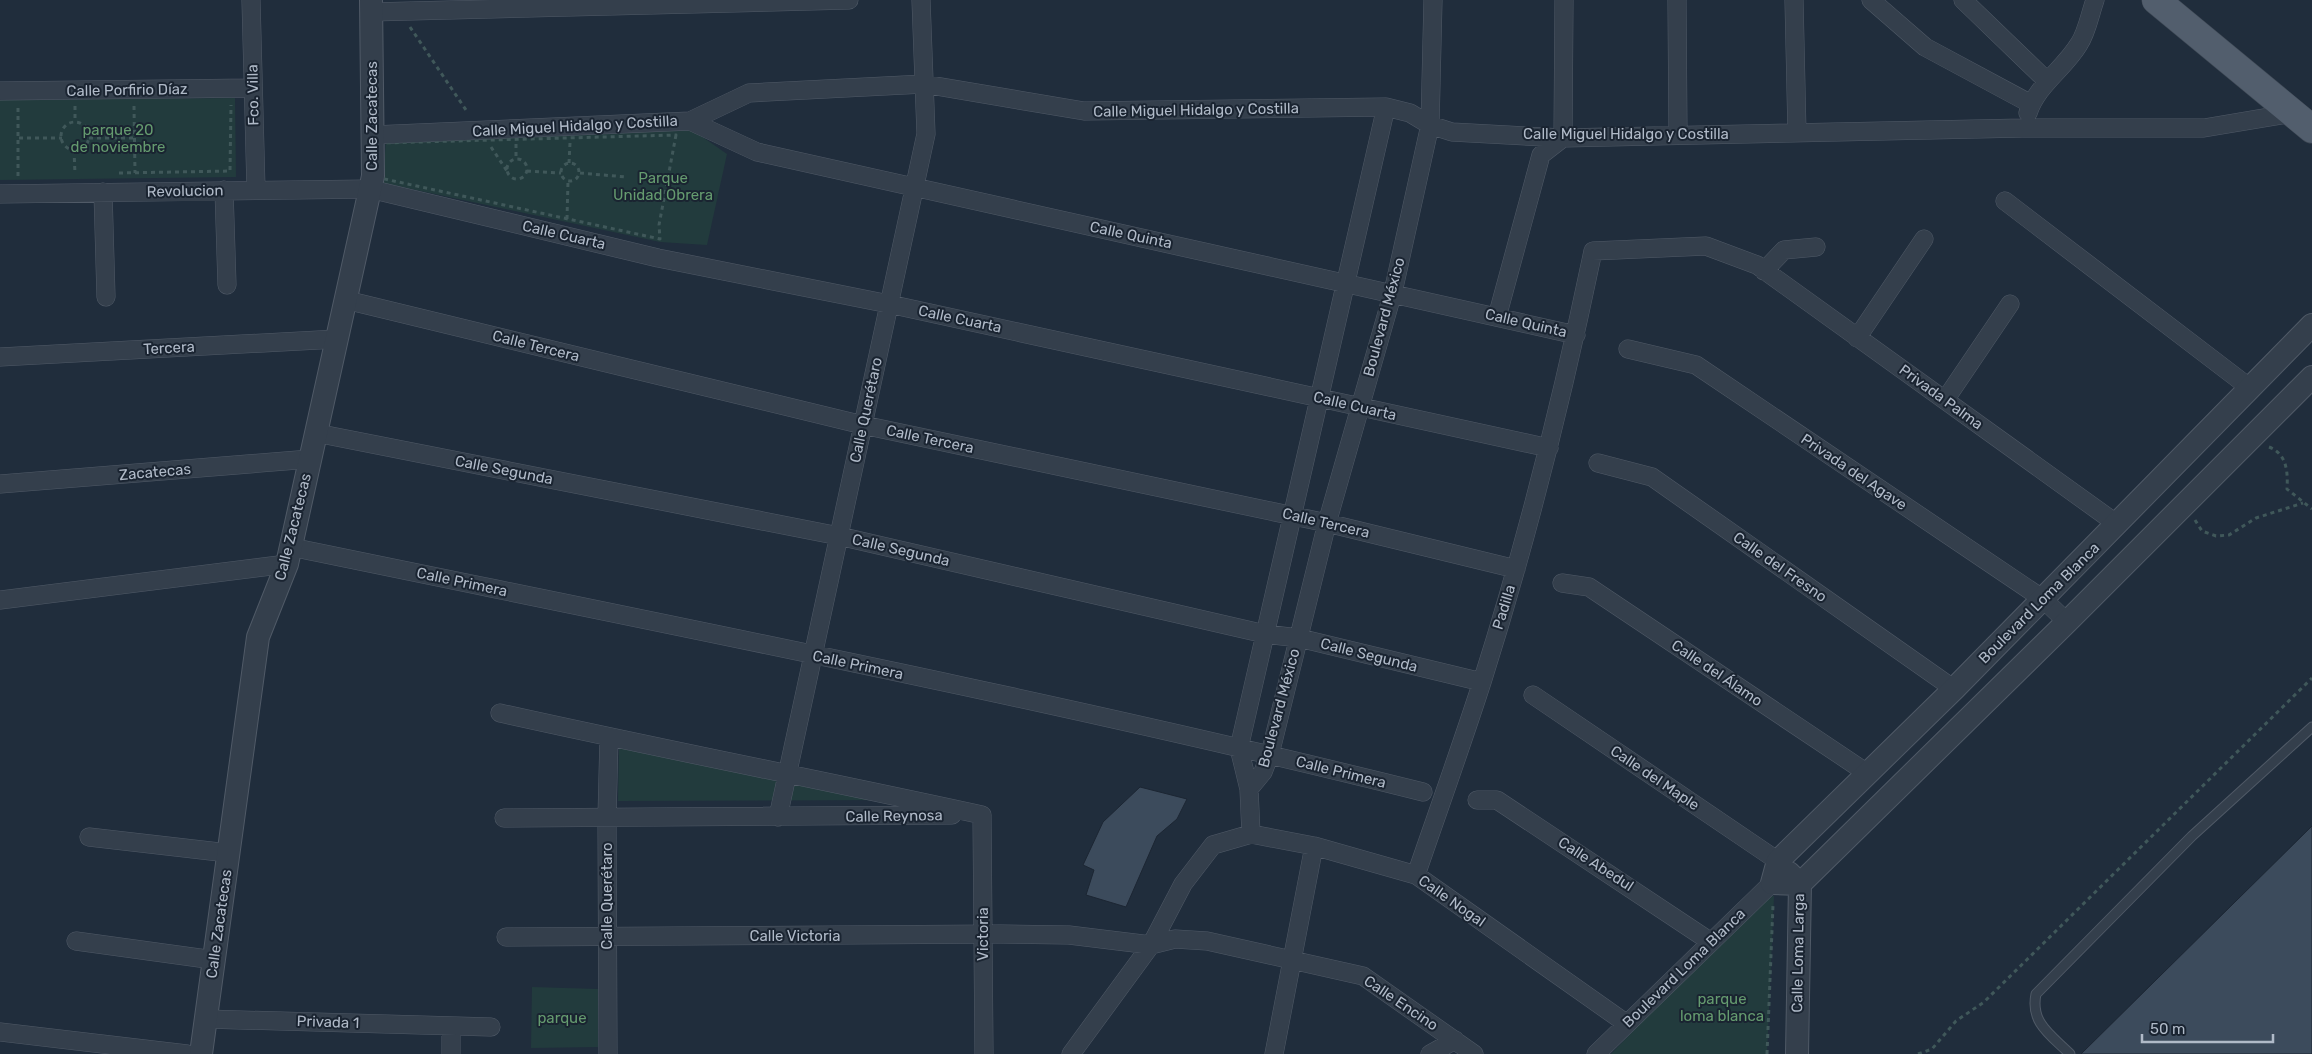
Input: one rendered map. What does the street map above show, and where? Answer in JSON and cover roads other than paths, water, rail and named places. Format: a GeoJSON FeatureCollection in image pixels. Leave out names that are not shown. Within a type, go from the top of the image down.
{"type":"FeatureCollection","features":[{"type":"Feature","properties":{"kind":"main road"},"geometry":{"type":"LineString","coordinates":[[2156,0],[2303,121]]}},
{"type":"Feature","properties":{"kind":"street","name":"Fco. Villa"},"geometry":{"type":"LineString","coordinates":[[251,0],[256,189]]}},
{"type":"Feature","properties":{"kind":"street"},"geometry":{"type":"LineString","coordinates":[[371,6],[849,0]]}},
{"type":"Feature","properties":{"kind":"street","name":"Calle Querétaro"},"geometry":{"type":"LineString","coordinates":[[778,817],[926,134],[921,0]]}},
{"type":"Feature","properties":{"kind":"street","name":"Boulevard México"},"geometry":{"type":"LineString","coordinates":[[1250,789],[1263,772],[1270,754],[1327,523],[1392,292],[1430,125],[1433,0]]}},
{"type":"Feature","properties":{"kind":"street"},"geometry":{"type":"LineString","coordinates":[[1497,317],[1541,156],[1563,138],[1564,0]]}},
{"type":"Feature","properties":{"kind":"street"},"geometry":{"type":"LineString","coordinates":[[1677,0],[1678,135]]}},
{"type":"Feature","properties":{"kind":"street"},"geometry":{"type":"LineString","coordinates":[[1794,0],[1797,133]]}},
{"type":"Feature","properties":{"kind":"street"},"geometry":{"type":"LineString","coordinates":[[1871,0],[1925,48],[2031,104]]}},
{"type":"Feature","properties":{"kind":"street"},"geometry":{"type":"LineString","coordinates":[[1963,0],[2052,76]]}},
{"type":"Feature","properties":{"kind":"street"},"geometry":{"type":"LineString","coordinates":[[2023,128],[2031,104],[2080,43],[2095,0]]}},
{"type":"Feature","properties":{"kind":"street","name":"Calle Zacatecas"},"geometry":{"type":"LineString","coordinates":[[201,1054],[258,637],[289,556],[373,176],[371,6]]}},
{"type":"Feature","properties":{"kind":"street","name":"Calle Miguel Hidalgo y Costilla"},"geometry":{"type":"LineString","coordinates":[[373,135],[690,121],[749,94],[924,84],[1084,111],[1386,107],[1410,113],[1430,125],[1452,132],[1563,138],[2023,128],[2204,128],[2303,121]]}},
{"type":"Feature","properties":{"kind":"street","name":"Calle Porfirio Díaz"},"geometry":{"type":"LineString","coordinates":[[0,92],[253,88]]}},
{"type":"Feature","properties":{"kind":"street","name":"Boulevard México"},"geometry":{"type":"LineString","coordinates":[[1250,789],[1239,748],[1386,107]]}},
{"type":"Feature","properties":{"kind":"street","name":"Calle Quinta"},"geometry":{"type":"LineString","coordinates":[[690,121],[757,152],[1392,292],[1576,335]]}},
{"type":"Feature","properties":{"kind":"street","name":"Revolucion"},"geometry":{"type":"LineString","coordinates":[[0,194],[256,189],[370,189]]}},
{"type":"Feature","properties":{"kind":"street","name":"Calle Cuarta"},"geometry":{"type":"LineString","coordinates":[[370,189],[658,258],[889,304],[1319,397],[1358,408],[1549,448]]}},
{"type":"Feature","properties":{"kind":"street"},"geometry":{"type":"LineString","coordinates":[[224,190],[226,286]]}},
{"type":"Feature","properties":{"kind":"street"},"geometry":{"type":"LineString","coordinates":[[103,192],[106,297]]}},
{"type":"Feature","properties":{"kind":"street"},"geometry":{"type":"LineString","coordinates":[[2005,202],[2247,392],[2270,419]]}},
{"type":"Feature","properties":{"kind":"street"},"geometry":{"type":"LineString","coordinates":[[1857,338],[1924,239]]}},
{"type":"Feature","properties":{"kind":"street","name":"Privada Palma"},"geometry":{"type":"LineString","coordinates":[[1576,335],[1593,251],[1706,246],[1757,266],[2116,524]]}},
{"type":"Feature","properties":{"kind":"street"},"geometry":{"type":"LineString","coordinates":[[1764,271],[1784,250],[1816,247]]}},
{"type":"Feature","properties":{"kind":"street","name":"Calle Tercera"},"geometry":{"type":"LineString","coordinates":[[346,300],[863,425],[1292,515],[1516,569]]}},
{"type":"Feature","properties":{"kind":"street"},"geometry":{"type":"LineString","coordinates":[[1945,400],[2010,304]]}},
{"type":"Feature","properties":{"kind":"street","name":"Boulevard Loma Blanca"},"geometry":{"type":"LineString","coordinates":[[1596,1054],[1711,942],[1773,889],[1778,861],[1954,689],[2312,325]]}},
{"type":"Feature","properties":{"kind":"street","name":"Padilla"},"geometry":{"type":"LineString","coordinates":[[1416,875],[1482,682],[1516,569],[1549,448],[1576,335]]}},
{"type":"Feature","properties":{"kind":"street","name":"Tercera"},"geometry":{"type":"LineString","coordinates":[[0,357],[337,339]]}},
{"type":"Feature","properties":{"kind":"street","name":"Privada del Agave"},"geometry":{"type":"LineString","coordinates":[[1628,349],[1696,365],[2043,599],[2066,622]]}},
{"type":"Feature","properties":{"kind":"street"},"geometry":{"type":"LineString","coordinates":[[1773,889],[1800,884],[2312,377]]}},
{"type":"Feature","properties":{"kind":"street","name":"Calle Segunda"},"geometry":{"type":"LineString","coordinates":[[316,433],[839,536],[1265,634],[1299,638],[1482,682]]}},
{"type":"Feature","properties":{"kind":"street","name":"Zacatecas"},"geometry":{"type":"LineString","coordinates":[[0,484],[310,460]]}},
{"type":"Feature","properties":{"kind":"street","name":"Calle del Fresno"},"geometry":{"type":"LineString","coordinates":[[1598,463],[1652,477],[1954,689]]}},
{"type":"Feature","properties":{"kind":"street","name":"Calle Primera"},"geometry":{"type":"LineString","coordinates":[[0,600],[289,556],[813,655],[1270,754],[1423,792]]}},
{"type":"Feature","properties":{"kind":"street","name":"Calle del Álamo"},"geometry":{"type":"LineString","coordinates":[[1562,582],[1589,588],[1867,773]]}},
{"type":"Feature","properties":{"kind":"street","name":"Calle del Maple"},"geometry":{"type":"LineString","coordinates":[[1533,695],[1778,861]]}},
{"type":"Feature","properties":{"kind":"street","name":"Calle Reynosa"},"geometry":{"type":"LineString","coordinates":[[500,713],[609,738],[788,772],[982,815]]}},
{"type":"Feature","properties":{"kind":"street","name":"Calle Querétaro"},"geometry":{"type":"LineString","coordinates":[[608,1054],[607,818],[609,738]]}},
{"type":"Feature","properties":{"kind":"street"},"geometry":{"type":"LineString","coordinates":[[1071,1054],[1151,945],[1182,884],[1213,846],[1251,834],[1250,789]]}},
{"type":"Feature","properties":{"kind":"street","name":"Calle Abedul"},"geometry":{"type":"LineString","coordinates":[[1477,800],[1497,800],[1711,942]]}},
{"type":"Feature","properties":{"kind":"street","name":"Calle Reynosa"},"geometry":{"type":"LineString","coordinates":[[504,818],[982,815]]}},
{"type":"Feature","properties":{"kind":"street","name":"Victoria"},"geometry":{"type":"LineString","coordinates":[[982,815],[984,1054]]}},
{"type":"Feature","properties":{"kind":"street","name":"Calle Nogal"},"geometry":{"type":"LineString","coordinates":[[1251,834],[1314,846],[1416,875],[1627,1024]]}},
{"type":"Feature","properties":{"kind":"street"},"geometry":{"type":"LineString","coordinates":[[89,837],[228,853]]}},
{"type":"Feature","properties":{"kind":"street"},"geometry":{"type":"LineString","coordinates":[[1274,1054],[1314,846]]}},
{"type":"Feature","properties":{"kind":"street","name":"Calle Loma Larga"},"geometry":{"type":"LineString","coordinates":[[1778,861],[1800,884],[1797,1054]]}},
{"type":"Feature","properties":{"kind":"street","name":"Calle Victoria"},"geometry":{"type":"LineString","coordinates":[[506,937],[1069,935],[1151,945]]}},
{"type":"Feature","properties":{"kind":"street","name":"Calle Encino"},"geometry":{"type":"LineString","coordinates":[[1151,945],[1176,939],[1207,941],[1363,976],[1474,1054]]}},
{"type":"Feature","properties":{"kind":"street"},"geometry":{"type":"LineString","coordinates":[[76,941],[214,960]]}},
{"type":"Feature","properties":{"kind":"street","name":"Privada 1"},"geometry":{"type":"LineString","coordinates":[[206,1019],[491,1027]]}},
{"type":"Feature","properties":{"kind":"street"},"geometry":{"type":"LineString","coordinates":[[450,1054],[451,1026]]}},
{"type":"Feature","properties":{"kind":"street"},"geometry":{"type":"LineString","coordinates":[[0,1032],[187,1054]]}},
{"type":"Feature","properties":{"kind":"street"},"geometry":{"type":"LineString","coordinates":[[1430,1054],[1454,1040]]}},
{"type":"Feature","properties":{"kind":"lane"},"geometry":{"type":"LineString","coordinates":[[2070,1054],[2037,1020],[2033,1007],[2036,994],[2192,836],[2312,727]]}},
{"type":"Feature","properties":{"kind":"park label","name":"parque 20 de noviembre"},"geometry":{"type":"Point","coordinates":[118,138]}},
{"type":"Feature","properties":{"kind":"park label","name":"Parque Unidad Obrera"},"geometry":{"type":"Point","coordinates":[663,186]}},
{"type":"Feature","properties":{"kind":"park label","name":"parque loma blanca"},"geometry":{"type":"Point","coordinates":[1722,1008]}},
{"type":"Feature","properties":{"kind":"park label","name":"parque"},"geometry":{"type":"Point","coordinates":[562,1018]}}]}
